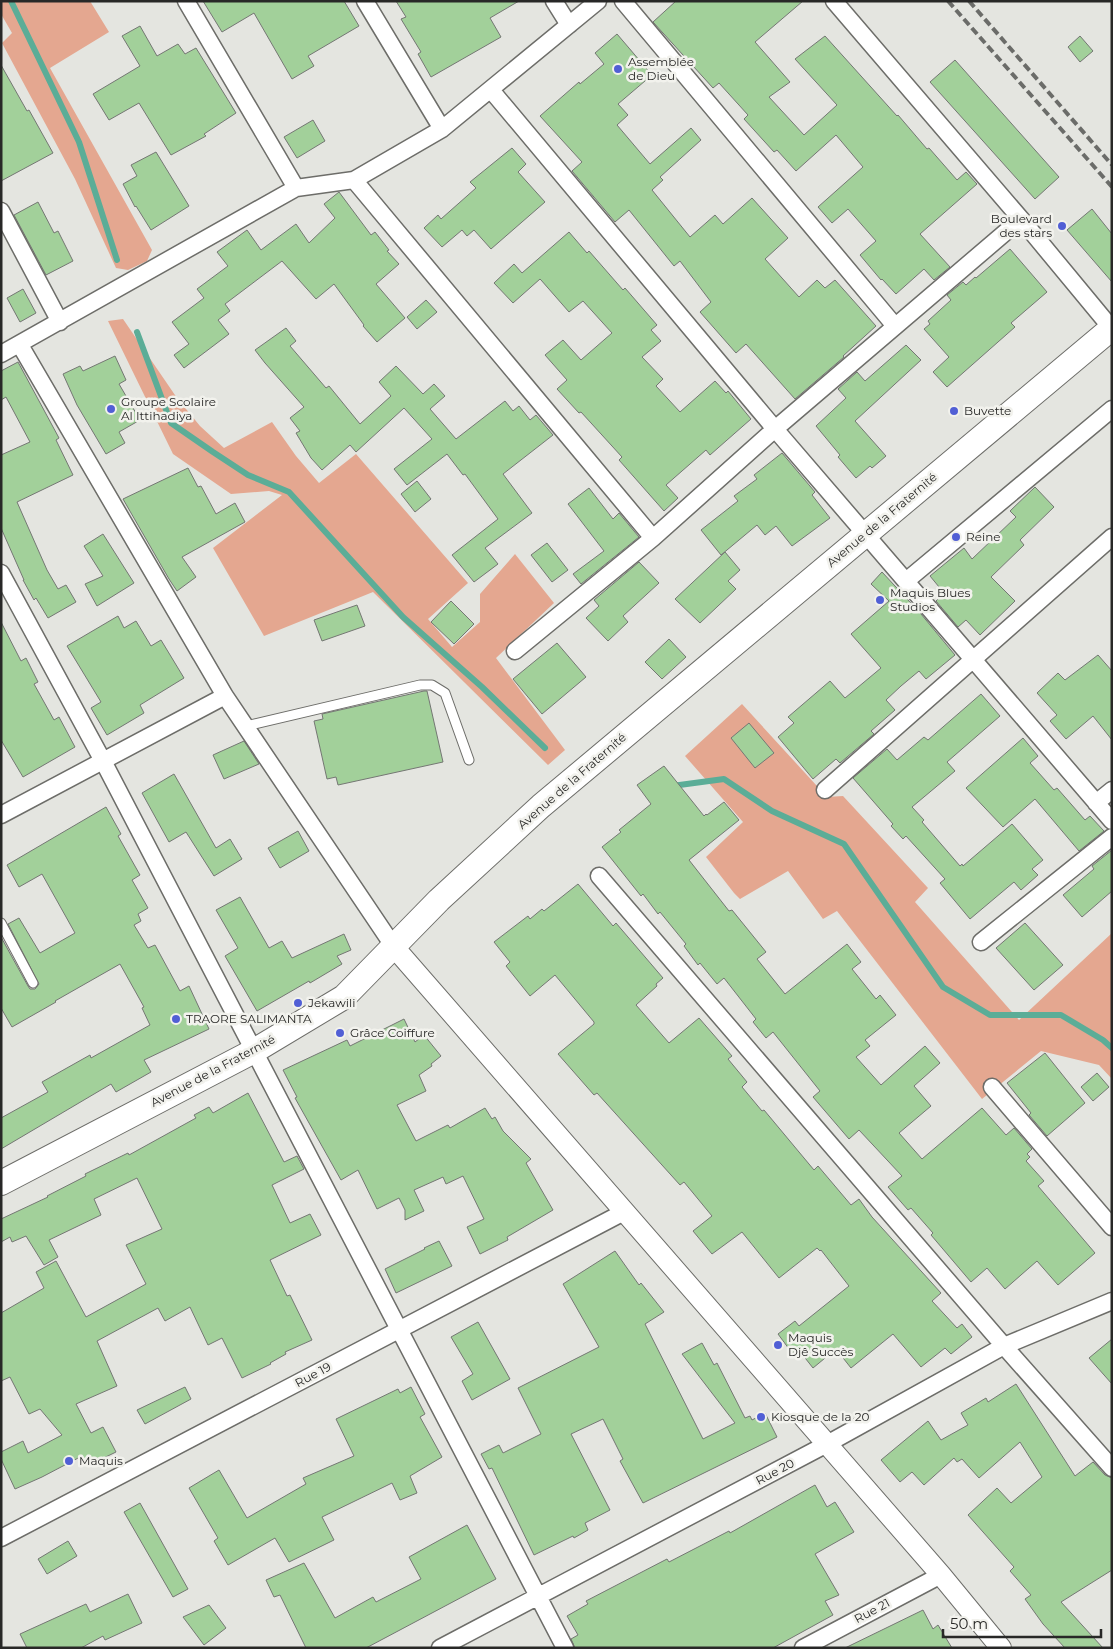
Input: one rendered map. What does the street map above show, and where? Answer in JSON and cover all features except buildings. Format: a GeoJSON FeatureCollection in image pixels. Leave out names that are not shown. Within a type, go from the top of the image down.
{"type":"FeatureCollection","features":[{"type":"Feature","properties":{"kind":"main road","name":"Avenue de la Fraternité"},"geometry":{"type":"LineString","coordinates":[[1,1183],[254,1051],[344,997],[439,900],[541,806],[1112,329]]}},
{"type":"Feature","properties":{"kind":"street"},"geometry":{"type":"LineString","coordinates":[[186,1],[296,188]]}},
{"type":"Feature","properties":{"kind":"street"},"geometry":{"type":"LineString","coordinates":[[364,1],[442,129]]}},
{"type":"Feature","properties":{"kind":"street"},"geometry":{"type":"LineString","coordinates":[[554,1],[569,25]]}},
{"type":"Feature","properties":{"kind":"street"},"geometry":{"type":"LineString","coordinates":[[1,354],[296,188],[354,180],[442,129],[598,1]]}},
{"type":"Feature","properties":{"kind":"street"},"geometry":{"type":"LineString","coordinates":[[623,1],[895,326]]}},
{"type":"Feature","properties":{"kind":"street"},"geometry":{"type":"LineString","coordinates":[[834,1],[1021,218],[1112,329]]}},
{"type":"Feature","properties":{"kind":"street"},"geometry":{"type":"LineString","coordinates":[[491,90],[775,430],[1112,821]]}},
{"type":"Feature","properties":{"kind":"street"},"geometry":{"type":"LineString","coordinates":[[354,180],[653,538]]}},
{"type":"Feature","properties":{"kind":"street"},"geometry":{"type":"LineString","coordinates":[[1,211],[60,322]]}},
{"type":"Feature","properties":{"kind":"street"},"geometry":{"type":"LineString","coordinates":[[515,650],[653,538],[1021,218]]}},
{"type":"Feature","properties":{"kind":"street"},"geometry":{"type":"LineString","coordinates":[[20,344],[225,696],[394,947],[941,1575],[1001,1648]]}},
{"type":"Feature","properties":{"kind":"street"},"geometry":{"type":"LineString","coordinates":[[906,581],[1112,409]]}},
{"type":"Feature","properties":{"kind":"street"},"geometry":{"type":"LineString","coordinates":[[825,790],[1112,537]]}},
{"type":"Feature","properties":{"kind":"street"},"geometry":{"type":"LineString","coordinates":[[4,583],[103,761],[565,1648]]}},
{"type":"Feature","properties":{"kind":"street"},"geometry":{"type":"LineString","coordinates":[[1,816],[225,696]]}},
{"type":"Feature","properties":{"kind":"street"},"geometry":{"type":"LineString","coordinates":[[1096,803],[1112,790]]}},
{"type":"Feature","properties":{"kind":"street"},"geometry":{"type":"LineString","coordinates":[[981,942],[1112,837]]}},
{"type":"Feature","properties":{"kind":"street"},"geometry":{"type":"LineString","coordinates":[[599,876],[1004,1346],[1112,1468]]}},
{"type":"Feature","properties":{"kind":"street"},"geometry":{"type":"LineString","coordinates":[[992,1087],[1112,1227]]}},
{"type":"Feature","properties":{"kind":"street","name":"Rue 19"},"geometry":{"type":"LineString","coordinates":[[1,1538],[624,1212]]}},
{"type":"Feature","properties":{"kind":"street","name":"Rue 20"},"geometry":{"type":"LineString","coordinates":[[440,1648],[827,1444],[1004,1346],[1112,1302]]}},
{"type":"Feature","properties":{"kind":"street","name":"Rue 21"},"geometry":{"type":"LineString","coordinates":[[803,1648],[941,1575]]}},
{"type":"Feature","properties":{"kind":"lane"},"geometry":{"type":"LineString","coordinates":[[246,726],[420,685],[432,685],[445,693],[469,760]]}},
{"type":"Feature","properties":{"kind":"lane"},"geometry":{"type":"LineString","coordinates":[[1,924],[33,983]]}},
{"type":"Feature","properties":{"kind":"shaded area"},"geometry":{"type":"Polygon","coordinates":[[[1,1],[90,1],[109,32],[50,68],[152,250],[147,261],[128,270],[116,268],[75,179],[2,43],[12,33],[1,14],[1,1]]]}},
{"type":"Feature","properties":{"kind":"shaded area"},"geometry":{"type":"Polygon","coordinates":[[[123,319],[177,398],[200,426],[224,448],[272,422],[296,456],[319,483],[356,454],[468,583],[428,619],[452,647],[480,622],[480,594],[515,554],[554,603],[496,658],[565,750],[548,765],[373,592],[264,636],[213,548],[282,495],[269,491],[231,494],[173,454],[108,321],[123,319]]]}},
{"type":"Feature","properties":{"kind":"shaded area"},"geometry":{"type":"Polygon","coordinates":[[[742,704],[827,797],[843,796],[928,888],[915,902],[1019,1020],[1112,933],[1112,1079],[1099,1065],[1041,1051],[982,1099],[837,911],[823,919],[788,871],[740,899],[734,893],[706,857],[743,822],[685,756],[742,704]]]}},
{"type":"Feature","properties":{"kind":"waterway"},"geometry":{"type":"LineString","coordinates":[[11,1],[79,142],[117,260]]}},
{"type":"Feature","properties":{"kind":"waterway"},"geometry":{"type":"LineString","coordinates":[[137,332],[171,423],[248,475],[289,492],[403,617],[482,687],[545,748]]}},
{"type":"Feature","properties":{"kind":"waterway"},"geometry":{"type":"LineString","coordinates":[[672,786],[724,779],[772,811],[844,844],[943,987],[990,1015],[1061,1015],[1103,1040],[1112,1048]]}},
{"type":"Feature","properties":{"kind":"railway"},"geometry":{"type":"LineString","coordinates":[[948,1],[1112,187]]}},
{"type":"Feature","properties":{"kind":"railway"},"geometry":{"type":"LineString","coordinates":[[969,1],[1112,165]]}},
{"type":"Feature","properties":{"kind":"place","name":"Assemblée de Dieu"},"geometry":{"type":"Point","coordinates":[618,69]}},
{"type":"Feature","properties":{"kind":"place","name":"Boulevard des stars"},"geometry":{"type":"Point","coordinates":[1062,226]}},
{"type":"Feature","properties":{"kind":"place","name":"Groupe Scolaire Al Ittihadiya"},"geometry":{"type":"Point","coordinates":[111,409]}},
{"type":"Feature","properties":{"kind":"place","name":"Buvette"},"geometry":{"type":"Point","coordinates":[954,411]}},
{"type":"Feature","properties":{"kind":"place","name":"Reine"},"geometry":{"type":"Point","coordinates":[956,537]}},
{"type":"Feature","properties":{"kind":"place","name":"Maquis Blues Studios"},"geometry":{"type":"Point","coordinates":[880,600]}},
{"type":"Feature","properties":{"kind":"place","name":"Jekawili"},"geometry":{"type":"Point","coordinates":[298,1003]}},
{"type":"Feature","properties":{"kind":"place","name":"TRAORE SALIMANTA"},"geometry":{"type":"Point","coordinates":[176,1019]}},
{"type":"Feature","properties":{"kind":"place","name":"Grâce Coiffure"},"geometry":{"type":"Point","coordinates":[340,1033]}},
{"type":"Feature","properties":{"kind":"place","name":"Maquis Djê Succès"},"geometry":{"type":"Point","coordinates":[778,1345]}},
{"type":"Feature","properties":{"kind":"place","name":"Kiosque de la 20"},"geometry":{"type":"Point","coordinates":[761,1417]}},
{"type":"Feature","properties":{"kind":"place","name":"Maquis"},"geometry":{"type":"Point","coordinates":[69,1461]}}]}
